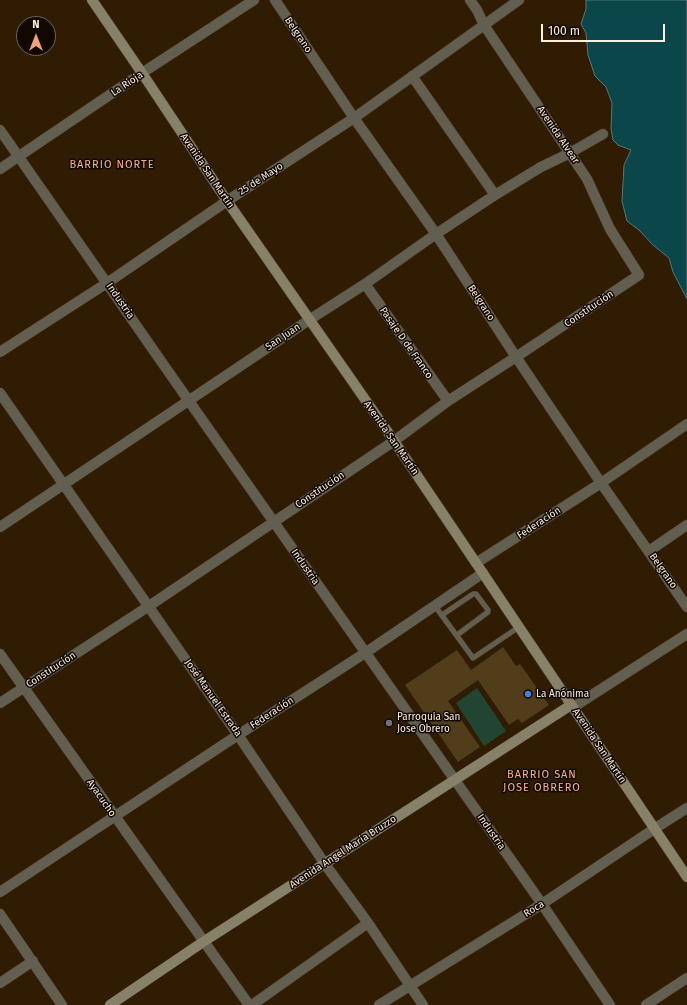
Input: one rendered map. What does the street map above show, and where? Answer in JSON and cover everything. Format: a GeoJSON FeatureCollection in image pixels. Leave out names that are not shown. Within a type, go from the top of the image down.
{"type":"FeatureCollection","features":[{"type":"Feature","properties":{"kind":"street","name":"Avenida San Martín"},"geometry":{"type":"LineString","coordinates":[[92,0],[227,201],[394,441],[575,706],[654,829],[687,877]]}},
{"type":"Feature","properties":{"kind":"street","name":"La Rioja"},"geometry":{"type":"LineString","coordinates":[[0,169],[142,73],[254,0]]}},
{"type":"Feature","properties":{"kind":"street","name":"Belgrano"},"geometry":{"type":"LineString","coordinates":[[274,0],[354,118],[436,234],[516,357],[687,607]]}},
{"type":"Feature","properties":{"kind":"street","name":"Avenida Alvear"},"geometry":{"type":"LineString","coordinates":[[470,0],[477,10],[484,25],[587,179],[610,229],[639,275]]}},
{"type":"Feature","properties":{"kind":"street","name":"25 de Mayo"},"geometry":{"type":"LineString","coordinates":[[0,352],[107,283],[227,201],[354,118],[519,0]]}},
{"type":"Feature","properties":{"kind":"street"},"geometry":{"type":"LineString","coordinates":[[412,76],[495,194]]}},
{"type":"Feature","properties":{"kind":"street","name":"Industria"},"geometry":{"type":"LineString","coordinates":[[0,130],[542,904],[610,1005]]}},
{"type":"Feature","properties":{"kind":"street","name":"San Juan"},"geometry":{"type":"LineString","coordinates":[[0,527],[365,284],[495,194],[541,167],[570,153],[603,134]]}},
{"type":"Feature","properties":{"kind":"street","name":"Constitución"},"geometry":{"type":"LineString","coordinates":[[0,703],[149,606],[394,441],[448,401],[639,275]]}},
{"type":"Feature","properties":{"kind":"street","name":"Pasaje D de Franco"},"geometry":{"type":"LineString","coordinates":[[365,284],[448,401]]}},
{"type":"Feature","properties":{"kind":"street","name":"José Manuel Estrada"},"geometry":{"type":"LineString","coordinates":[[0,393],[149,606],[326,866],[368,923],[423,1005]]}},
{"type":"Feature","properties":{"kind":"street","name":"Federación"},"geometry":{"type":"LineString","coordinates":[[476,563],[601,483],[687,424]]}},
{"type":"Feature","properties":{"kind":"street"},"geometry":{"type":"LineString","coordinates":[[648,551],[687,525]]}},
{"type":"Feature","properties":{"kind":"street","name":"Federación"},"geometry":{"type":"LineString","coordinates":[[0,892],[365,653],[483,573]]}},
{"type":"Feature","properties":{"kind":"street","name":"Avenida Angel Maria Bruzzo"},"geometry":{"type":"LineString","coordinates":[[110,1005],[687,634]]}},
{"type":"Feature","properties":{"kind":"street","name":"Ayacucho"},"geometry":{"type":"LineString","coordinates":[[0,654],[249,1005]]}},
{"type":"Feature","properties":{"kind":"street","name":"Roca"},"geometry":{"type":"LineString","coordinates":[[379,1005],[542,904],[687,808]]}},
{"type":"Feature","properties":{"kind":"street"},"geometry":{"type":"LineString","coordinates":[[0,914],[62,1005]]}},
{"type":"Feature","properties":{"kind":"street"},"geometry":{"type":"LineString","coordinates":[[252,1005],[368,923]]}},
{"type":"Feature","properties":{"kind":"street","name":"Avenida Angel Maria Bruzzo"},"geometry":{"type":"LineString","coordinates":[[119,1005],[205,944]]}},
{"type":"Feature","properties":{"kind":"street"},"geometry":{"type":"LineString","coordinates":[[0,983],[33,961]]}},
{"type":"Feature","properties":{"kind":"street"},"geometry":{"type":"LineString","coordinates":[[646,1005],[687,978]]}},
{"type":"Feature","properties":{"kind":"lane"},"geometry":{"type":"LineString","coordinates":[[442,615],[473,594],[476,594],[488,612],[457,635]]}},
{"type":"Feature","properties":{"kind":"lane"},"geometry":{"type":"LineString","coordinates":[[435,606],[473,658],[519,626]]}},
{"type":"Feature","properties":{"kind":"green space"},"geometry":{"type":"Polygon","coordinates":[[[477,688],[506,731],[484,746],[456,703],[477,688]]]}},
{"type":"Feature","properties":{"kind":"water"},"geometry":{"type":"Polygon","coordinates":[[[586,0],[687,0],[687,299],[673,272],[669,258],[627,221],[622,201],[624,165],[631,150],[618,145],[613,140],[611,128],[612,103],[606,87],[595,76],[588,55],[586,33],[581,24],[586,9],[586,0]]]}},
{"type":"Feature","properties":{"kind":"building"},"geometry":{"type":"Polygon","coordinates":[[[503,647],[516,666],[520,664],[549,705],[522,723],[518,719],[509,725],[478,680],[448,701],[480,747],[458,762],[405,685],[457,650],[471,670],[503,647]]]}},
{"type":"Feature","properties":{"kind":"place","name":"La Anónima"},"geometry":{"type":"Point","coordinates":[528,694]}},
{"type":"Feature","properties":{"kind":"place","name":"Parroquia San Jose Obrero"},"geometry":{"type":"Point","coordinates":[389,723]}},
{"type":"Feature","properties":{"kind":"district","name":"BARRIO NORTE"},"geometry":{"type":"Point","coordinates":[112,165]}},
{"type":"Feature","properties":{"kind":"district","name":"BARRIO SAN JOSE OBRERO"},"geometry":{"type":"Point","coordinates":[542,781]}}]}
